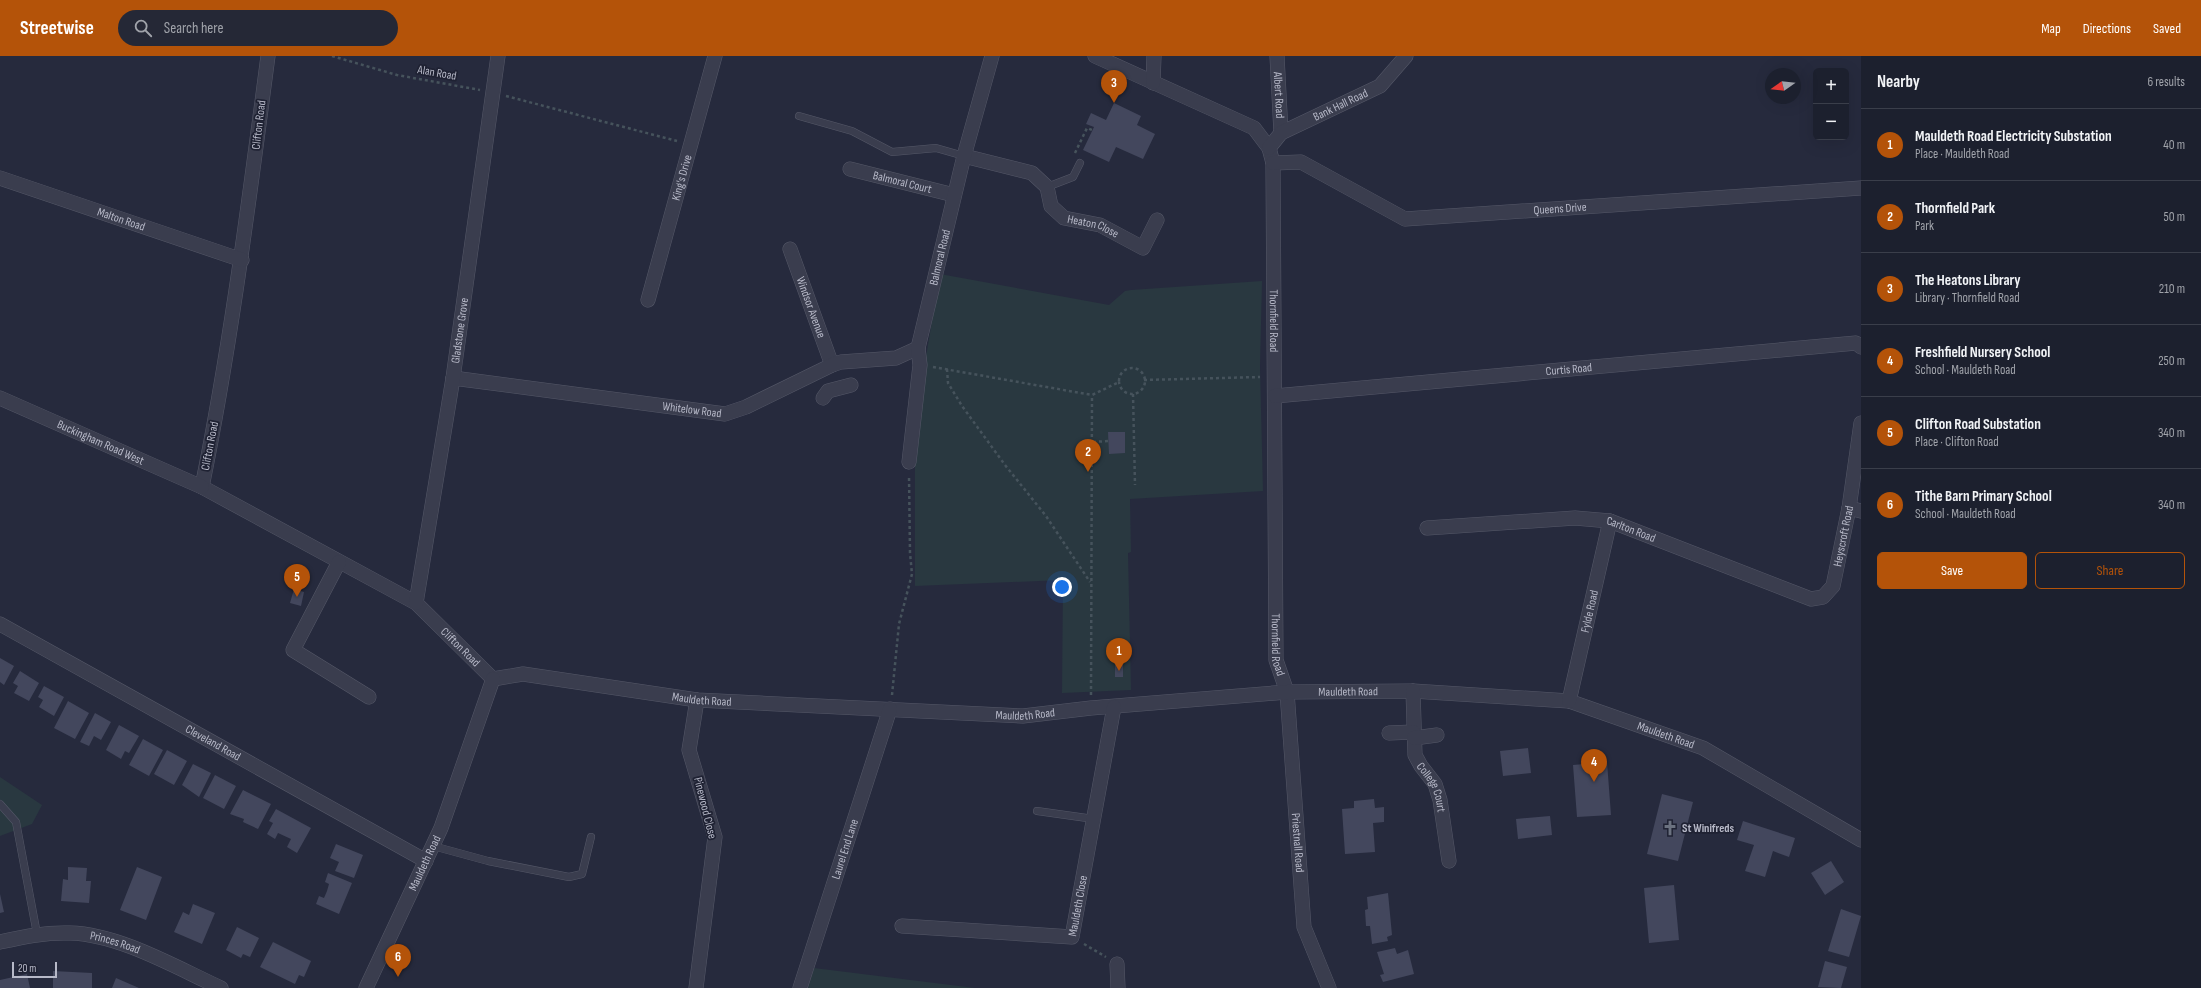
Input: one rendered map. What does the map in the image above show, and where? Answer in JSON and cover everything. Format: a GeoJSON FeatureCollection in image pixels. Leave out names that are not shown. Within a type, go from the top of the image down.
{"type":"FeatureCollection","features":[{"type":"Feature","properties":{"kind":"street","name":"Clifton Road"},"geometry":{"type":"LineString","coordinates":[[268,56],[242,260],[217,410],[202,487],[416,603],[493,679]]}},
{"type":"Feature","properties":{"kind":"street","name":"Gladstone Grove"},"geometry":{"type":"LineString","coordinates":[[416,603],[453,378],[498,56]]}},
{"type":"Feature","properties":{"kind":"street","name":"King's Drive"},"geometry":{"type":"LineString","coordinates":[[648,300],[715,56]]}},
{"type":"Feature","properties":{"kind":"street","name":"Balmoral Road"},"geometry":{"type":"LineString","coordinates":[[909,462],[920,365],[918,348],[954,195],[992,56]]}},
{"type":"Feature","properties":{"kind":"street","name":"Thornfield Road"},"geometry":{"type":"LineString","coordinates":[[1095,56],[1254,128],[1270,148],[1273,163],[1276,660],[1286,692]]}},
{"type":"Feature","properties":{"kind":"street"},"geometry":{"type":"LineString","coordinates":[[1152,83],[1154,56]]}},
{"type":"Feature","properties":{"kind":"street","name":"Albert Road"},"geometry":{"type":"LineString","coordinates":[[1277,56],[1282,133]]}},
{"type":"Feature","properties":{"kind":"street","name":"Bank Hall Road"},"geometry":{"type":"LineString","coordinates":[[1270,148],[1282,133],[1380,86],[1401,59]]}},
{"type":"Feature","properties":{"kind":"street"},"geometry":{"type":"LineString","coordinates":[[964,156],[1032,173],[1047,187]]}},
{"type":"Feature","properties":{"kind":"street","name":"Queens Drive"},"geometry":{"type":"LineString","coordinates":[[1273,163],[1301,162],[1405,219],[1861,188]]}},
{"type":"Feature","properties":{"kind":"street","name":"Balmoral Court"},"geometry":{"type":"LineString","coordinates":[[850,170],[954,195]]}},
{"type":"Feature","properties":{"kind":"street","name":"Malton Road"},"geometry":{"type":"LineString","coordinates":[[0,178],[242,260]]}},
{"type":"Feature","properties":{"kind":"street","name":"Heaton Close"},"geometry":{"type":"LineString","coordinates":[[1047,187],[1051,206],[1064,218],[1100,225],[1144,248],[1157,220]]}},
{"type":"Feature","properties":{"kind":"street","name":"Windsor Avenue"},"geometry":{"type":"LineString","coordinates":[[790,249],[830,366],[828,394],[850,385]]}},
{"type":"Feature","properties":{"kind":"street","name":"Curtis Road"},"geometry":{"type":"LineString","coordinates":[[1275,396],[1856,343],[1861,347]]}},
{"type":"Feature","properties":{"kind":"street","name":"Whitelow Road"},"geometry":{"type":"LineString","coordinates":[[453,378],[725,414],[746,407],[841,362],[896,358],[918,348]]}},
{"type":"Feature","properties":{"kind":"street","name":"Buckingham Road West"},"geometry":{"type":"LineString","coordinates":[[0,398],[202,487]]}},
{"type":"Feature","properties":{"kind":"street","name":"Heyscroft Road"},"geometry":{"type":"LineString","coordinates":[[1823,597],[1833,586],[1855,510],[1861,423]]}},
{"type":"Feature","properties":{"kind":"street","name":"Carlton Road"},"geometry":{"type":"LineString","coordinates":[[1427,528],[1575,518],[1610,521],[1811,599],[1823,597]]}},
{"type":"Feature","properties":{"kind":"street","name":"Fylde Road"},"geometry":{"type":"LineString","coordinates":[[1569,701],[1610,521]]}},
{"type":"Feature","properties":{"kind":"street"},"geometry":{"type":"LineString","coordinates":[[339,562],[293,650],[368,697]]}},
{"type":"Feature","properties":{"kind":"street","name":"Cleveland Road"},"geometry":{"type":"LineString","coordinates":[[0,624],[426,861]]}},
{"type":"Feature","properties":{"kind":"street","name":"Mauldeth Road"},"geometry":{"type":"LineString","coordinates":[[366,988],[441,828],[493,679],[523,674],[697,700],[1023,716],[1091,708],[1286,692],[1413,691],[1569,701],[1703,748],[1861,840]]}},
{"type":"Feature","properties":{"kind":"street","name":"College Court"},"geometry":{"type":"LineString","coordinates":[[1413,691],[1413,735],[1415,755],[1421,766],[1435,784],[1440,800],[1449,861]]}},
{"type":"Feature","properties":{"kind":"street","name":"Priestnall Road"},"geometry":{"type":"LineString","coordinates":[[1286,692],[1304,927],[1329,988]]}},
{"type":"Feature","properties":{"kind":"street","name":"Pinewood Close"},"geometry":{"type":"LineString","coordinates":[[696,988],[715,837],[689,750],[697,700]]}},
{"type":"Feature","properties":{"kind":"street","name":"Mauldeth Close"},"geometry":{"type":"LineString","coordinates":[[902,926],[1072,937],[1114,707]]}},
{"type":"Feature","properties":{"kind":"street","name":"Laurel End Lane"},"geometry":{"type":"LineString","coordinates":[[800,988],[890,709]]}},
{"type":"Feature","properties":{"kind":"street"},"geometry":{"type":"LineString","coordinates":[[1389,733],[1437,735]]}},
{"type":"Feature","properties":{"kind":"street","name":"Princes Road"},"geometry":{"type":"LineString","coordinates":[[0,942],[38,934],[71,933],[123,943],[222,988]]}},
{"type":"Feature","properties":{"kind":"street"},"geometry":{"type":"LineString","coordinates":[[1117,964],[1118,988]]}},
{"type":"Feature","properties":{"kind":"lane"},"geometry":{"type":"LineString","coordinates":[[799,116],[852,131],[892,152],[936,148],[964,156]]}},
{"type":"Feature","properties":{"kind":"lane"},"geometry":{"type":"LineString","coordinates":[[1047,187],[1073,177],[1080,163]]}},
{"type":"Feature","properties":{"kind":"lane"},"geometry":{"type":"LineString","coordinates":[[0,804],[16,822],[38,934]]}},
{"type":"Feature","properties":{"kind":"lane"},"geometry":{"type":"LineString","coordinates":[[1038,811],[1094,819]]}},
{"type":"Feature","properties":{"kind":"lane"},"geometry":{"type":"LineString","coordinates":[[433,846],[488,861],[569,877],[582,874],[591,837]]}},
{"type":"Feature","properties":{"kind":"path","name":"Alan Road"},"geometry":{"type":"LineString","coordinates":[[332,56],[397,75],[493,92],[690,145]]}},
{"type":"Feature","properties":{"kind":"path"},"geometry":{"type":"LineString","coordinates":[[1072,159],[1087,128],[1092,130]]}},
{"type":"Feature","properties":{"kind":"path"},"geometry":{"type":"LineString","coordinates":[[920,365],[1092,395],[1119,382],[1124,371],[1133,368],[1141,372],[1144,380],[1143,387],[1133,394],[1125,392],[1119,382]]}},
{"type":"Feature","properties":{"kind":"path"},"geometry":{"type":"LineString","coordinates":[[947,369],[948,383],[962,406],[1005,465],[1046,516],[1090,582]]}},
{"type":"Feature","properties":{"kind":"path"},"geometry":{"type":"LineString","coordinates":[[1144,380],[1275,377]]}},
{"type":"Feature","properties":{"kind":"path"},"geometry":{"type":"LineString","coordinates":[[1133,394],[1135,485]]}},
{"type":"Feature","properties":{"kind":"path"},"geometry":{"type":"LineString","coordinates":[[1091,708],[1090,582],[1093,442],[1092,395]]}},
{"type":"Feature","properties":{"kind":"path"},"geometry":{"type":"LineString","coordinates":[[1093,442],[1108,441]]}},
{"type":"Feature","properties":{"kind":"path"},"geometry":{"type":"LineString","coordinates":[[890,709],[899,624],[912,574],[910,553],[909,462]]}},
{"type":"Feature","properties":{"kind":"path"},"geometry":{"type":"LineString","coordinates":[[1072,937],[1117,964]]}},
{"type":"Feature","properties":{"kind":"shaded area"},"geometry":{"type":"Polygon","coordinates":[[[940,274],[1109,305],[1125,291],[1131,290],[1262,281],[1260,367],[1263,491],[1130,499],[1131,552],[1128,553],[1131,690],[1062,693],[1063,580],[915,586],[915,454],[922,380],[940,274]]]}},
{"type":"Feature","properties":{"kind":"shaded area"},"geometry":{"type":"Polygon","coordinates":[[[0,777],[42,805],[32,824],[0,836],[0,777]]]}},
{"type":"Feature","properties":{"kind":"shaded area"},"geometry":{"type":"Polygon","coordinates":[[[814,968],[975,988],[808,988],[814,968]]]}},
{"type":"Feature","properties":{"kind":"building"},"geometry":{"type":"Polygon","coordinates":[[[1114,103],[1141,116],[1137,125],[1155,134],[1143,159],[1116,147],[1109,162],[1083,150],[1094,127],[1086,124],[1091,113],[1106,120],[1114,103]]]}},
{"type":"Feature","properties":{"kind":"building"},"geometry":{"type":"Polygon","coordinates":[[[1108,432],[1125,432],[1125,453],[1109,454],[1108,432]]]}},
{"type":"Feature","properties":{"kind":"building"},"geometry":{"type":"Polygon","coordinates":[[[294,589],[304,592],[301,606],[290,603],[294,589]]]}},
{"type":"Feature","properties":{"kind":"building"},"geometry":{"type":"Polygon","coordinates":[[[0,658],[14,666],[4,685],[0,682],[0,658]]]}},
{"type":"Feature","properties":{"kind":"building"},"geometry":{"type":"Polygon","coordinates":[[[1115,665],[1123,665],[1123,677],[1115,677],[1115,665]]]}},
{"type":"Feature","properties":{"kind":"building"},"geometry":{"type":"Polygon","coordinates":[[[20,671],[39,683],[29,701],[14,693],[18,686],[13,683],[20,671]]]}},
{"type":"Feature","properties":{"kind":"building"},"geometry":{"type":"Polygon","coordinates":[[[44,686],[64,697],[54,716],[39,707],[43,700],[38,697],[44,686]]]}},
{"type":"Feature","properties":{"kind":"building"},"geometry":{"type":"Polygon","coordinates":[[[68,701],[89,713],[75,739],[54,728],[68,701]]]}},
{"type":"Feature","properties":{"kind":"building"},"geometry":{"type":"Polygon","coordinates":[[[95,713],[111,722],[101,740],[94,736],[89,746],[80,742],[95,713]]]}},
{"type":"Feature","properties":{"kind":"building"},"geometry":{"type":"Polygon","coordinates":[[[119,725],[139,736],[129,753],[125,751],[121,759],[106,750],[119,725]]]}},
{"type":"Feature","properties":{"kind":"building"},"geometry":{"type":"Polygon","coordinates":[[[143,739],[163,750],[149,776],[129,765],[143,739]]]}},
{"type":"Feature","properties":{"kind":"building"},"geometry":{"type":"Polygon","coordinates":[[[1528,748],[1531,773],[1503,776],[1500,751],[1528,748]]]}},
{"type":"Feature","properties":{"kind":"building"},"geometry":{"type":"Polygon","coordinates":[[[167,750],[187,761],[174,785],[154,774],[167,750]]]}},
{"type":"Feature","properties":{"kind":"building"},"geometry":{"type":"Polygon","coordinates":[[[1607,762],[1611,815],[1577,817],[1573,765],[1607,762]]]}},
{"type":"Feature","properties":{"kind":"building"},"geometry":{"type":"Polygon","coordinates":[[[193,764],[211,773],[199,797],[182,785],[193,764]]]}},
{"type":"Feature","properties":{"kind":"building"},"geometry":{"type":"Polygon","coordinates":[[[215,775],[236,786],[224,809],[203,798],[215,775]]]}},
{"type":"Feature","properties":{"kind":"building"},"geometry":{"type":"Polygon","coordinates":[[[243,790],[271,804],[258,829],[243,822],[244,819],[230,814],[243,790]]]}},
{"type":"Feature","properties":{"kind":"building","name":"St Winifreds"},"geometry":{"type":"Polygon","coordinates":[[[1662,794],[1693,802],[1678,861],[1647,854],[1662,794]]]}},
{"type":"Feature","properties":{"kind":"building"},"geometry":{"type":"Polygon","coordinates":[[[1374,799],[1375,808],[1384,807],[1384,822],[1373,823],[1375,852],[1345,854],[1342,809],[1354,808],[1354,801],[1374,799]]]}},
{"type":"Feature","properties":{"kind":"building"},"geometry":{"type":"Polygon","coordinates":[[[276,809],[311,828],[297,853],[287,847],[291,839],[278,833],[275,839],[267,834],[273,823],[269,821],[276,809]]]}},
{"type":"Feature","properties":{"kind":"building"},"geometry":{"type":"Polygon","coordinates":[[[1550,816],[1552,835],[1518,839],[1516,819],[1550,816]]]}},
{"type":"Feature","properties":{"kind":"building"},"geometry":{"type":"Polygon","coordinates":[[[1743,821],[1795,838],[1789,857],[1773,851],[1765,877],[1745,871],[1754,845],[1737,840],[1743,821]]]}},
{"type":"Feature","properties":{"kind":"building"},"geometry":{"type":"Polygon","coordinates":[[[336,844],[363,855],[354,878],[335,871],[339,862],[330,858],[336,844]]]}},
{"type":"Feature","properties":{"kind":"building"},"geometry":{"type":"Polygon","coordinates":[[[1831,861],[1844,882],[1825,895],[1811,873],[1831,861]]]}},
{"type":"Feature","properties":{"kind":"building"},"geometry":{"type":"Polygon","coordinates":[[[68,867],[87,868],[86,881],[91,881],[89,903],[61,901],[63,879],[68,880],[68,867]]]}},
{"type":"Feature","properties":{"kind":"building"},"geometry":{"type":"Polygon","coordinates":[[[137,867],[162,877],[146,920],[120,910],[137,867]]]}},
{"type":"Feature","properties":{"kind":"building"},"geometry":{"type":"Polygon","coordinates":[[[328,873],[352,883],[339,914],[316,904],[319,896],[324,898],[327,891],[329,884],[325,882],[328,873]]]}},
{"type":"Feature","properties":{"kind":"building"},"geometry":{"type":"Polygon","coordinates":[[[1674,885],[1679,940],[1649,943],[1644,888],[1674,885]]]}},
{"type":"Feature","properties":{"kind":"building"},"geometry":{"type":"Polygon","coordinates":[[[1388,893],[1392,935],[1387,937],[1388,941],[1372,944],[1370,926],[1366,926],[1365,910],[1368,909],[1367,897],[1388,893]]]}},
{"type":"Feature","properties":{"kind":"building"},"geometry":{"type":"Polygon","coordinates":[[[0,894],[4,912],[0,913],[0,894]]]}},
{"type":"Feature","properties":{"kind":"building"},"geometry":{"type":"Polygon","coordinates":[[[193,904],[215,913],[202,944],[174,932],[183,912],[189,915],[193,904]]]}},
{"type":"Feature","properties":{"kind":"building"},"geometry":{"type":"Polygon","coordinates":[[[1841,909],[1861,916],[1849,957],[1828,951],[1841,909]]]}},
{"type":"Feature","properties":{"kind":"building"},"geometry":{"type":"Polygon","coordinates":[[[237,927],[259,938],[250,957],[243,954],[241,958],[226,950],[237,927]]]}},
{"type":"Feature","properties":{"kind":"building"},"geometry":{"type":"Polygon","coordinates":[[[273,942],[311,961],[304,977],[299,975],[295,984],[260,967],[273,942]]]}},
{"type":"Feature","properties":{"kind":"building"},"geometry":{"type":"Polygon","coordinates":[[[1395,948],[1397,954],[1408,950],[1414,974],[1383,982],[1380,975],[1384,974],[1377,952],[1395,948]]]}},
{"type":"Feature","properties":{"kind":"building"},"geometry":{"type":"Polygon","coordinates":[[[1825,961],[1847,967],[1841,988],[1818,987],[1825,961]]]}},
{"type":"Feature","properties":{"kind":"building"},"geometry":{"type":"Polygon","coordinates":[[[53,971],[92,973],[92,988],[53,988],[53,971]]]}},
{"type":"Feature","properties":{"kind":"building"},"geometry":{"type":"Polygon","coordinates":[[[27,974],[30,988],[0,988],[0,980],[27,974]]]}},
{"type":"Feature","properties":{"kind":"building"},"geometry":{"type":"Polygon","coordinates":[[[116,978],[139,988],[112,988],[116,978]]]}},
{"type":"Feature","properties":{"kind":"place","name":"The Heatons Library"},"geometry":{"type":"Point","coordinates":[1114,103]}},
{"type":"Feature","properties":{"kind":"place","name":"Thornfield Park"},"geometry":{"type":"Point","coordinates":[1088,472]}},
{"type":"Feature","properties":{"kind":"place","name":"Clifton Road Substation"},"geometry":{"type":"Point","coordinates":[297,597]}},
{"type":"Feature","properties":{"kind":"place","name":"Mauldeth Road Electricity Substation"},"geometry":{"type":"Point","coordinates":[1119,671]}},
{"type":"Feature","properties":{"kind":"place","name":"Freshfield Nursery School"},"geometry":{"type":"Point","coordinates":[1594,782]}},
{"type":"Feature","properties":{"kind":"place","name":"St Winifreds"},"geometry":{"type":"Point","coordinates":[1670,828]}},
{"type":"Feature","properties":{"kind":"place","name":"Tithe Barn Primary School"},"geometry":{"type":"Point","coordinates":[398,977]}}]}
